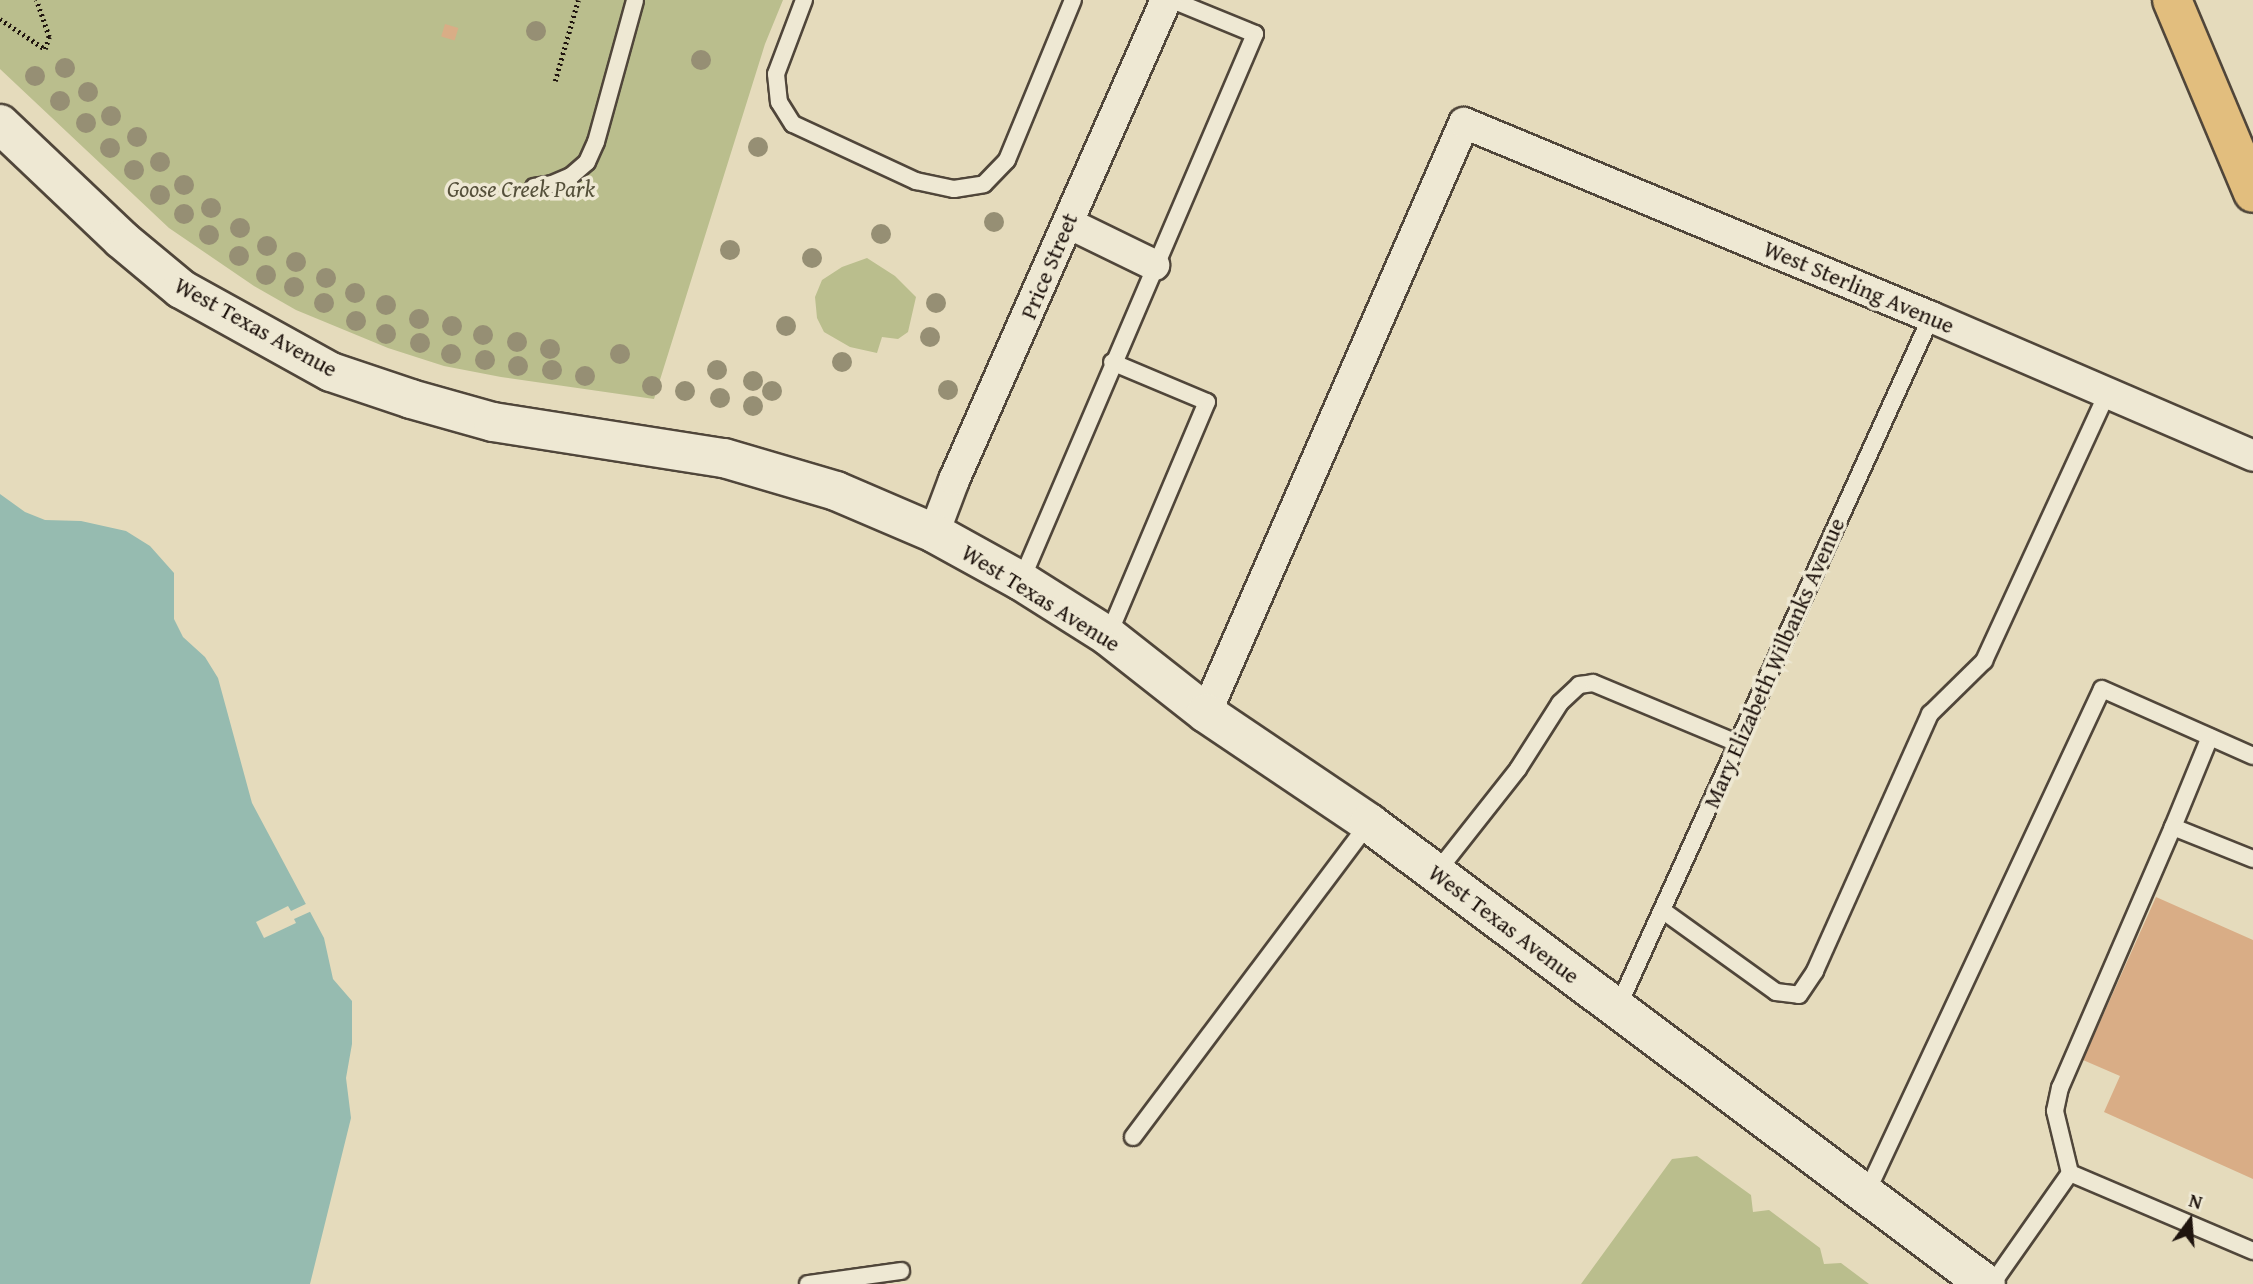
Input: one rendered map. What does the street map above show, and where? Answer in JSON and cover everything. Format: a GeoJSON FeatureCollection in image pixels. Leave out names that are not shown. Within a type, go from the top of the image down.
{"type":"FeatureCollection","features":[{"type":"Feature","properties":{"kind":"main road"},"geometry":{"type":"LineString","coordinates":[[2172,0],[2253,193]]}},
{"type":"Feature","properties":{"kind":"street","name":"Price Street"},"geometry":{"type":"LineString","coordinates":[[934,533],[954,480],[1166,0]]}},
{"type":"Feature","properties":{"kind":"street","name":"West Sterling Avenue"},"geometry":{"type":"LineString","coordinates":[[1206,713],[1464,123],[1931,317],[2253,456]]}},
{"type":"Feature","properties":{"kind":"street","name":"West Texas Avenue"},"geometry":{"type":"LineString","coordinates":[[0,124],[121,239],[181,289],[331,372],[411,399],[494,422],[724,457],[836,491],[934,533],[1021,581],[1108,636],[1206,713],[1369,823],[1986,1284]]}},
{"type":"Feature","properties":{"kind":"street"},"geometry":{"type":"LineString","coordinates":[[1068,222],[1154,265]]}},
{"type":"Feature","properties":{"kind":"lane"},"geometry":{"type":"LineString","coordinates":[[534,187],[552,184],[571,176],[587,162],[596,142],[635,0]]}},
{"type":"Feature","properties":{"kind":"lane"},"geometry":{"type":"LineString","coordinates":[[804,0],[776,74],[779,102],[793,124],[916,181],[954,189],[984,184],[1007,160],[1073,0]]}},
{"type":"Feature","properties":{"kind":"lane"},"geometry":{"type":"LineString","coordinates":[[1021,581],[1112,362],[1255,34],[1172,0]]}},
{"type":"Feature","properties":{"kind":"lane","name":"Mary Elizabeth Wilbanks Avenue"},"geometry":{"type":"LineString","coordinates":[[1617,1009],[1931,317]]}},
{"type":"Feature","properties":{"kind":"lane"},"geometry":{"type":"LineString","coordinates":[[1108,636],[1207,402],[1112,362]]}},
{"type":"Feature","properties":{"kind":"lane"},"geometry":{"type":"LineString","coordinates":[[1661,910],[1776,992],[1799,995],[1815,971],[1930,714],[1984,661],[2107,393]]}},
{"type":"Feature","properties":{"kind":"lane"},"geometry":{"type":"LineString","coordinates":[[1436,873],[1518,769],[1560,703],[1579,685],[1593,683],[1737,743]]}},
{"type":"Feature","properties":{"kind":"lane"},"geometry":{"type":"LineString","coordinates":[[1866,1194],[2102,689],[2253,756]]}},
{"type":"Feature","properties":{"kind":"lane"},"geometry":{"type":"LineString","coordinates":[[1992,1284],[2070,1173],[2055,1111],[2060,1088],[2210,737]]}},
{"type":"Feature","properties":{"kind":"lane"},"geometry":{"type":"LineString","coordinates":[[1133,1137],[1369,823]]}},
{"type":"Feature","properties":{"kind":"lane"},"geometry":{"type":"LineString","coordinates":[[2173,827],[2253,859]]}},
{"type":"Feature","properties":{"kind":"lane"},"geometry":{"type":"LineString","coordinates":[[2070,1173],[2253,1251]]}},
{"type":"Feature","properties":{"kind":"lane"},"geometry":{"type":"LineString","coordinates":[[808,1284],[901,1271]]}},
{"type":"Feature","properties":{"kind":"path"},"geometry":{"type":"LineString","coordinates":[[0,19],[45,49],[49,37],[36,0]]}},
{"type":"Feature","properties":{"kind":"path"},"geometry":{"type":"LineString","coordinates":[[555,81],[578,0]]}},
{"type":"Feature","properties":{"kind":"green space","name":"Goose Creek Park"},"geometry":{"type":"Polygon","coordinates":[[[0,0],[783,0],[765,44],[654,399],[444,366],[388,348],[296,310],[254,286],[169,228],[0,69],[0,0]]]}},
{"type":"Feature","properties":{"kind":"green space"},"geometry":{"type":"Polygon","coordinates":[[[867,258],[895,276],[916,297],[908,332],[898,339],[882,337],[877,353],[850,347],[824,332],[817,318],[815,297],[822,280],[842,267],[867,258]]]}},
{"type":"Feature","properties":{"kind":"green space"},"geometry":{"type":"Polygon","coordinates":[[[1697,1156],[1751,1195],[1753,1212],[1769,1210],[1820,1248],[1824,1264],[1841,1263],[1869,1284],[1581,1284],[1672,1159],[1697,1156]]]}},
{"type":"Feature","properties":{"kind":"water"},"geometry":{"type":"Polygon","coordinates":[[[0,494],[25,512],[45,520],[81,521],[126,531],[150,546],[174,573],[174,619],[183,637],[205,657],[218,678],[252,803],[324,938],[333,979],[352,1001],[352,1044],[346,1078],[351,1118],[310,1284],[0,1284],[0,494]]]}},
{"type":"Feature","properties":{"kind":"pier"},"geometry":{"type":"Polygon","coordinates":[[[310,902],[314,910],[294,919],[296,923],[264,938],[256,922],[288,906],[291,911],[310,902]]]}},
{"type":"Feature","properties":{"kind":"building"},"geometry":{"type":"Polygon","coordinates":[[[445,24],[458,28],[455,41],[441,36],[445,24]]]}},
{"type":"Feature","properties":{"kind":"building"},"geometry":{"type":"Polygon","coordinates":[[[2156,897],[2253,940],[2253,1179],[2104,1112],[2120,1076],[2083,1060],[2156,897]]]}}]}
